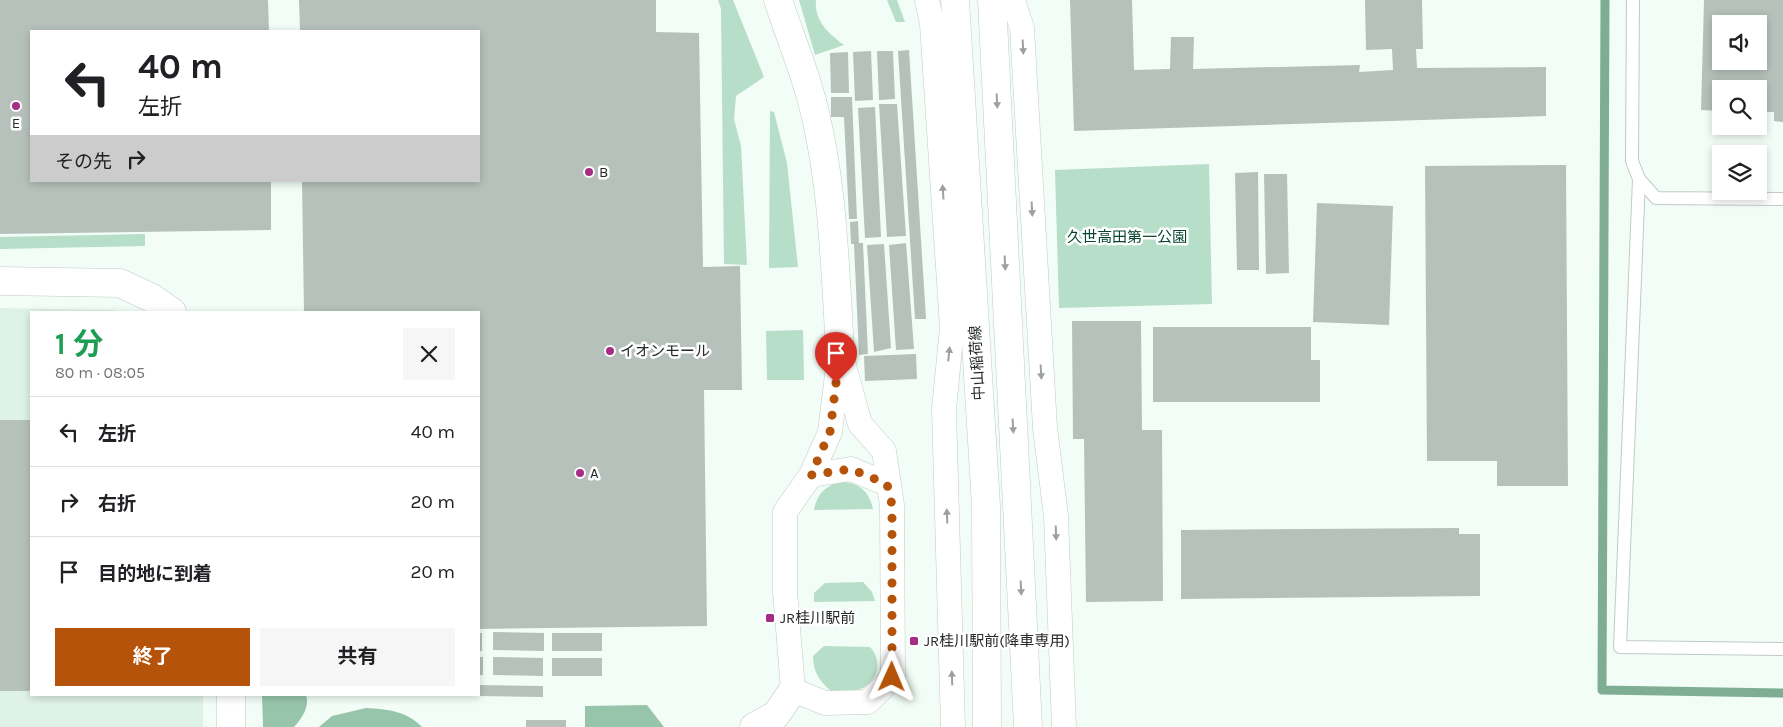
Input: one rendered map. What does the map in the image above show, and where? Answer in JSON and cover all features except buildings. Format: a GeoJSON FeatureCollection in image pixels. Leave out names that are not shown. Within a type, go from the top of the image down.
{"type":"FeatureCollection","features":[{"type":"Feature","properties":{"kind":"main road"},"geometry":{"type":"LineString","coordinates":[[778,0],[810,93],[818,131],[833,230],[840,351]]}},
{"type":"Feature","properties":{"kind":"main road","name":"中山稲荷線"},"geometry":{"type":"LineString","coordinates":[[955,0],[986,506],[988,727]]}},
{"type":"Feature","properties":{"kind":"main road"},"geometry":{"type":"LineString","coordinates":[[992,0],[1028,727]]}},
{"type":"Feature","properties":{"kind":"main road"},"geometry":{"type":"LineString","coordinates":[[0,281],[120,283],[152,298],[171,311]]}},
{"type":"Feature","properties":{"kind":"main road"},"geometry":{"type":"LineString","coordinates":[[754,727],[776,715],[793,690]]}},
{"type":"Feature","properties":{"kind":"main road"},"geometry":{"type":"LineString","coordinates":[[231,696],[231,727]]}},
{"type":"Feature","properties":{"kind":"street"},"geometry":{"type":"LineString","coordinates":[[927,0],[932,24],[952,328],[944,409],[953,727]]}},
{"type":"Feature","properties":{"kind":"street"},"geometry":{"type":"LineString","coordinates":[[1013,0],[1022,28],[1045,428],[1056,516],[1064,727]]}},
{"type":"Feature","properties":{"kind":"street"},"geometry":{"type":"LineString","coordinates":[[840,351],[860,424],[884,451],[887,484],[892,505],[892,677],[868,702],[825,702],[793,690],[785,591],[785,512],[811,475],[830,432],[840,351]]}},
{"type":"Feature","properties":{"kind":"street"},"geometry":{"type":"LineString","coordinates":[[811,475],[851,469],[887,484]]}},
{"type":"Feature","properties":{"kind":"lane"},"geometry":{"type":"LineString","coordinates":[[1633,0],[1632,161],[1639,178],[1656,198],[1783,199]]}},
{"type":"Feature","properties":{"kind":"lane"},"geometry":{"type":"LineString","coordinates":[[1639,178],[1620,647],[1783,649]]}},
{"type":"Feature","properties":{"kind":"shaded area"},"geometry":{"type":"Polygon","coordinates":[[[0,308],[114,310],[116,311],[30,311],[30,696],[203,696],[203,727],[0,727],[0,308]]]}},
{"type":"Feature","properties":{"kind":"green space"},"geometry":{"type":"Polygon","coordinates":[[[718,0],[733,0],[764,77],[736,96],[734,119],[741,146],[747,265],[724,264],[721,9],[718,0]]]}},
{"type":"Feature","properties":{"kind":"green space"},"geometry":{"type":"Polygon","coordinates":[[[799,0],[816,0],[817,14],[820,21],[844,45],[815,55],[799,0]]]}},
{"type":"Feature","properties":{"kind":"green space"},"geometry":{"type":"Polygon","coordinates":[[[887,0],[897,0],[905,22],[896,22],[887,0]]]}},
{"type":"Feature","properties":{"kind":"green space"},"geometry":{"type":"Polygon","coordinates":[[[770,111],[774,112],[787,163],[798,267],[769,268],[770,111]]]}},
{"type":"Feature","properties":{"kind":"green space","name":"久世高田第一公園"},"geometry":{"type":"Polygon","coordinates":[[[1209,164],[1212,304],[1059,308],[1055,170],[1209,164]]]}},
{"type":"Feature","properties":{"kind":"green space"},"geometry":{"type":"Polygon","coordinates":[[[145,234],[145,246],[0,249],[0,237],[145,234]]]}},
{"type":"Feature","properties":{"kind":"green space"},"geometry":{"type":"Polygon","coordinates":[[[803,330],[804,380],[767,380],[766,331],[803,330]]]}},
{"type":"Feature","properties":{"kind":"green space"},"geometry":{"type":"Polygon","coordinates":[[[838,482],[851,483],[861,488],[869,497],[873,509],[814,510],[821,493],[838,482]]]}},
{"type":"Feature","properties":{"kind":"green space"},"geometry":{"type":"Polygon","coordinates":[[[863,582],[872,592],[875,601],[814,602],[814,593],[825,583],[863,582]]]}},
{"type":"Feature","properties":{"kind":"green space"},"geometry":{"type":"Polygon","coordinates":[[[824,646],[870,647],[875,653],[877,660],[876,673],[873,679],[855,691],[834,693],[825,686],[814,668],[813,656],[824,646]]]}},
{"type":"Feature","properties":{"kind":"green space"},"geometry":{"type":"Polygon","coordinates":[[[262,696],[306,696],[306,708],[294,727],[263,727],[262,696]]]}},
{"type":"Feature","properties":{"kind":"green space"},"geometry":{"type":"Polygon","coordinates":[[[647,705],[664,727],[585,727],[585,706],[647,705]]]}},
{"type":"Feature","properties":{"kind":"green space"},"geometry":{"type":"Polygon","coordinates":[[[366,708],[389,710],[403,714],[422,727],[319,727],[332,716],[366,708]]]}},
{"type":"Feature","properties":{"kind":"waterway"},"geometry":{"type":"LineString","coordinates":[[1605,0],[1602,690],[1783,693]]}},
{"type":"Feature","properties":{"kind":"place","name":"E"},"geometry":{"type":"Point","coordinates":[16,106]}},
{"type":"Feature","properties":{"kind":"place","name":"B"},"geometry":{"type":"Point","coordinates":[589,172]}},
{"type":"Feature","properties":{"kind":"place","name":"イオンモール"},"geometry":{"type":"Point","coordinates":[610,351]}},
{"type":"Feature","properties":{"kind":"place","name":"A"},"geometry":{"type":"Point","coordinates":[580,473]}},
{"type":"Feature","properties":{"kind":"place","name":"JR桂川駅前"},"geometry":{"type":"Point","coordinates":[770,618]}},
{"type":"Feature","properties":{"kind":"place","name":"JR桂川駅前(降車専用)"},"geometry":{"type":"Point","coordinates":[914,641]}},
{"type":"Feature","properties":{"kind":"route"},"geometry":{"type":"LineString","coordinates":[[836,383],[830,432],[811,475],[851,469],[887,484],[892,505],[894,600],[892,677]]}}]}
